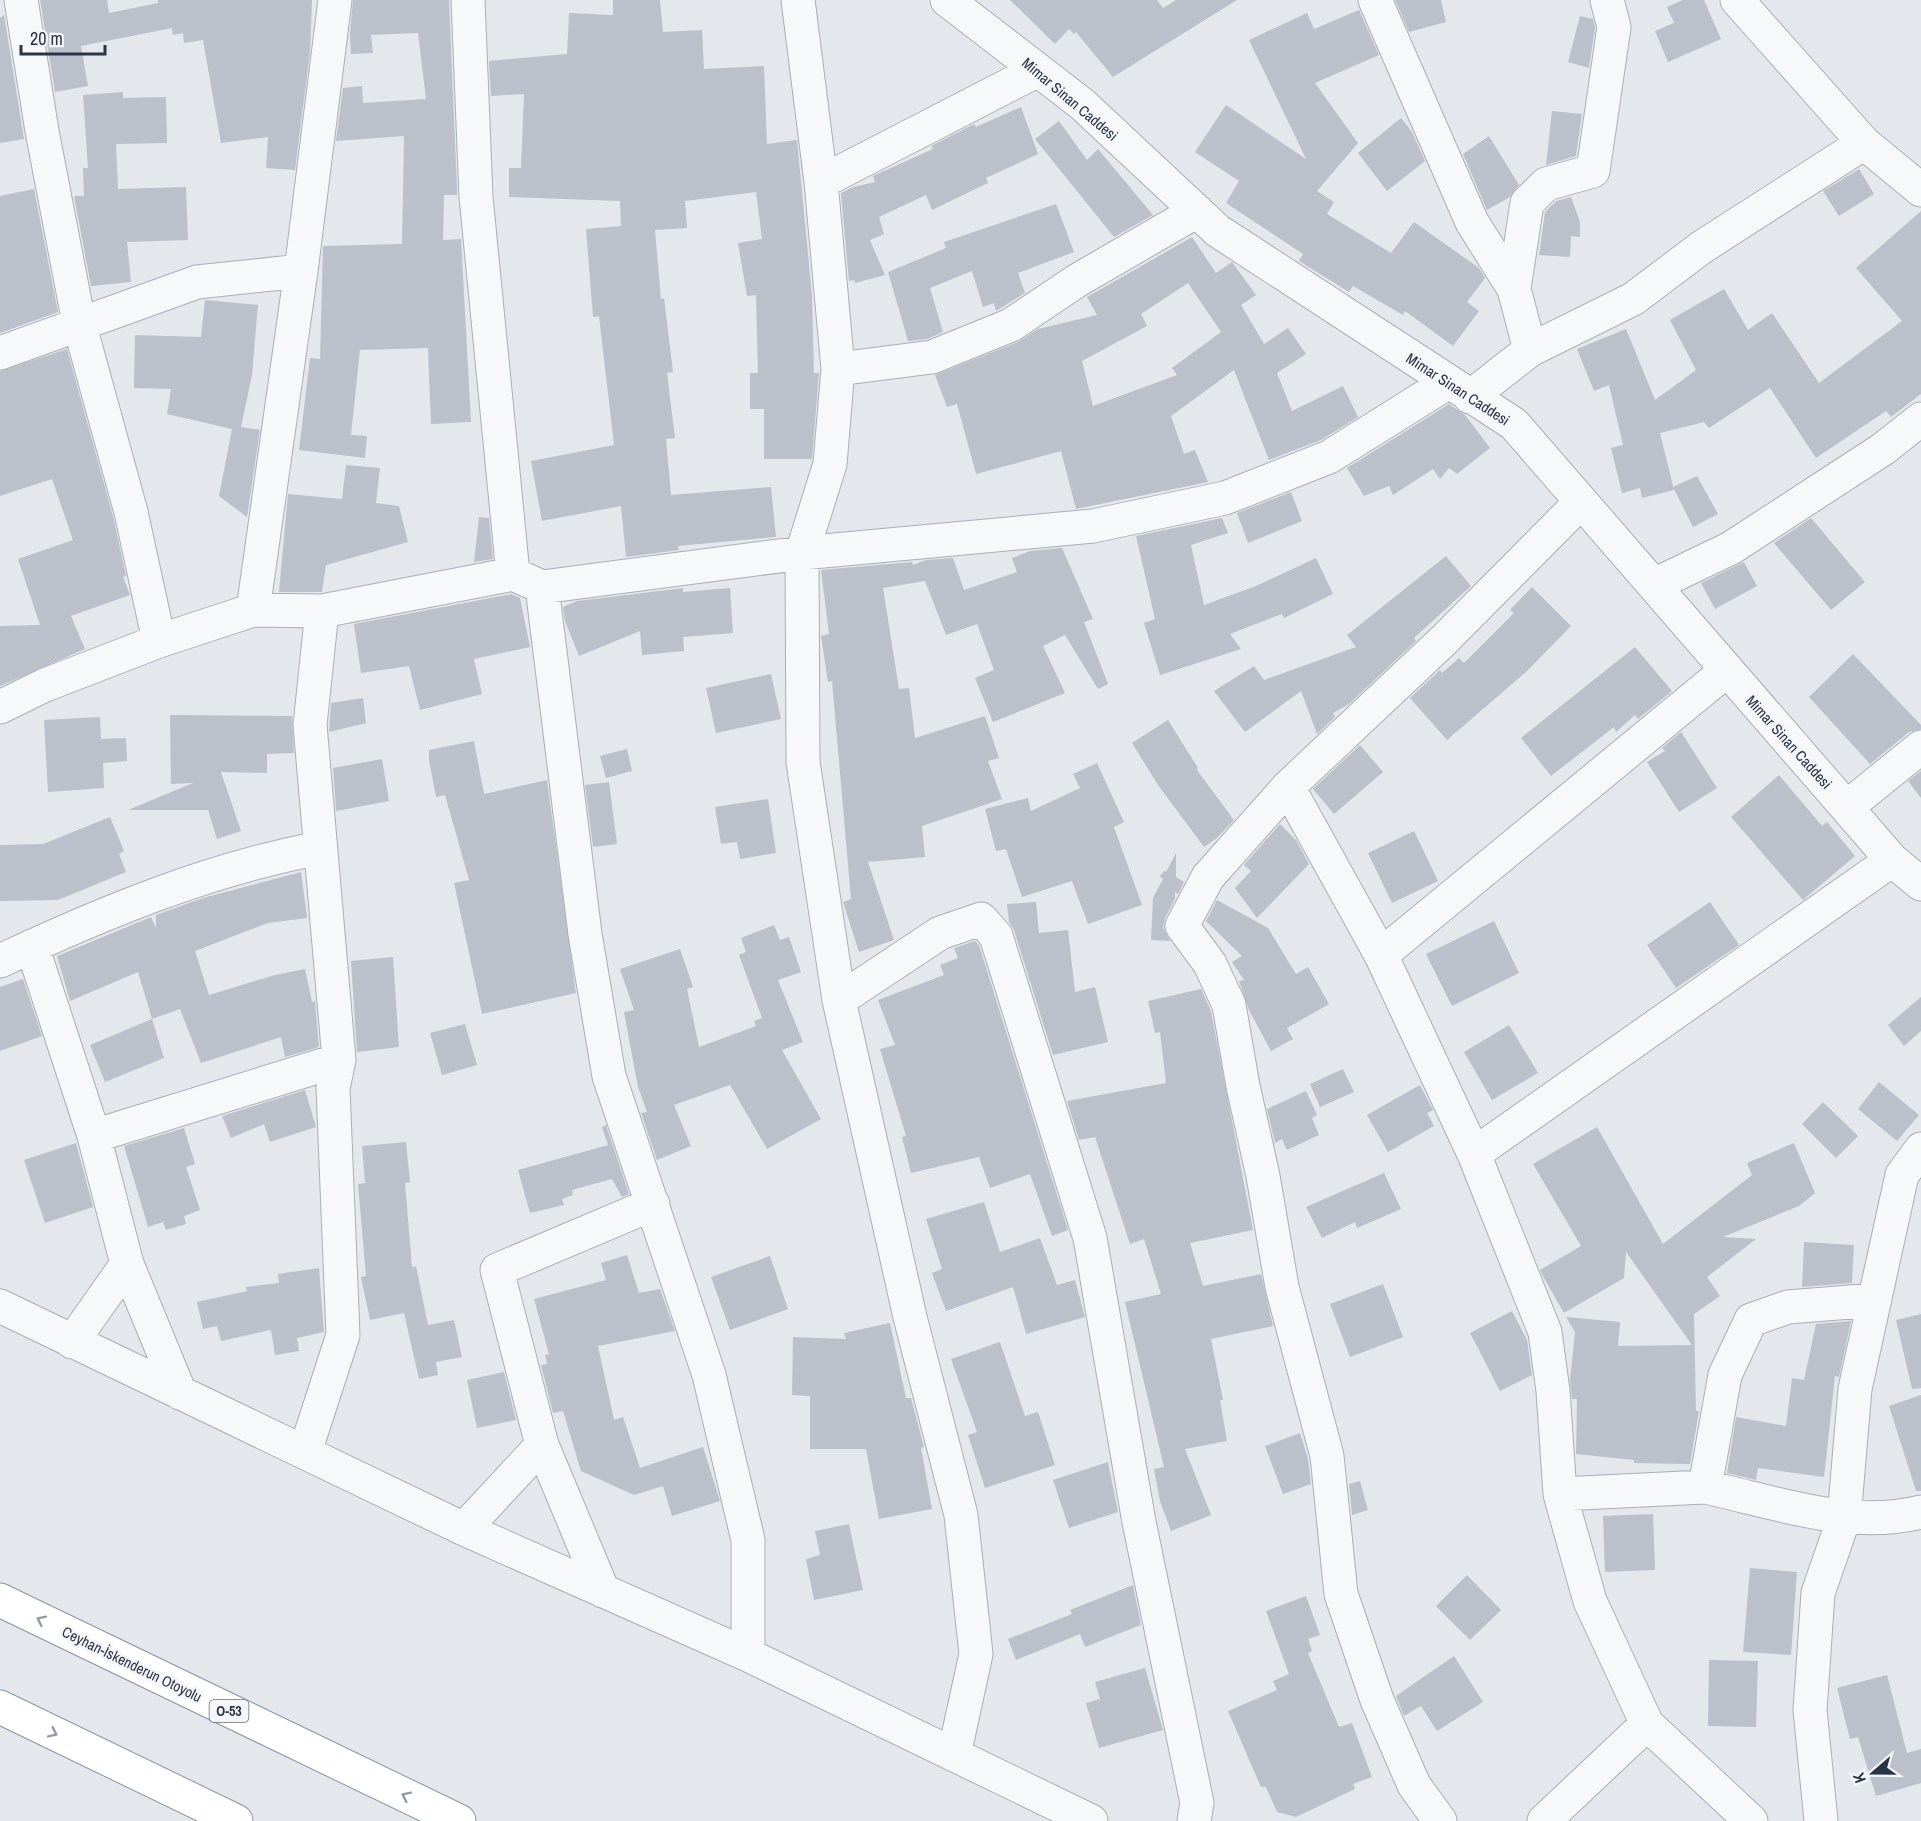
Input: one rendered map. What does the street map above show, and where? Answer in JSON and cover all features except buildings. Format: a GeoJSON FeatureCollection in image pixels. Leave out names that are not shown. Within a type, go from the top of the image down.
{"type":"FeatureCollection","features":[{"type":"Feature","properties":{"kind":"highway","name":"Ceyhan-İskenderun Otoyolu"},"geometry":{"type":"LineString","coordinates":[[0,1600],[459,1821]]}},
{"type":"Feature","properties":{"kind":"highway"},"geometry":{"type":"LineString","coordinates":[[0,1707],[236,1821]]}},
{"type":"Feature","properties":{"kind":"street"},"geometry":{"type":"LineString","coordinates":[[21,0],[42,131],[79,324],[131,512],[159,641]]}},
{"type":"Feature","properties":{"kind":"street"},"geometry":{"type":"LineString","coordinates":[[253,610],[301,272],[335,0]]}},
{"type":"Feature","properties":{"kind":"street"},"geometry":{"type":"LineString","coordinates":[[468,0],[476,197],[527,581],[585,934],[609,1076],[709,1375],[748,1540],[747,1655]]}},
{"type":"Feature","properties":{"kind":"street"},"geometry":{"type":"LineString","coordinates":[[798,0],[821,182],[838,369],[830,464],[802,553],[803,762],[839,1000],[910,1317],[961,1515],[976,1654],[954,1755]]}},
{"type":"Feature","properties":{"kind":"street","name":"Mimar Sinan Caddesi"},"geometry":{"type":"LineString","coordinates":[[947,0],[1082,104],[1218,231],[1514,424],[1892,860],[1921,884]]}},
{"type":"Feature","properties":{"kind":"street"},"geometry":{"type":"LineString","coordinates":[[1375,0],[1472,222],[1514,289],[1530,350]]}},
{"type":"Feature","properties":{"kind":"street"},"geometry":{"type":"LineString","coordinates":[[1514,289],[1527,203],[1546,184],[1593,171],[1614,27],[1608,0]]}},
{"type":"Feature","properties":{"kind":"street"},"geometry":{"type":"LineString","coordinates":[[1737,0],[1864,143],[1921,190]]}},
{"type":"Feature","properties":{"kind":"street"},"geometry":{"type":"LineString","coordinates":[[821,182],[1038,70]]}},
{"type":"Feature","properties":{"kind":"street"},"geometry":{"type":"LineString","coordinates":[[0,707],[45,686],[159,641],[253,610],[322,611],[527,581],[1093,526],[1225,498],[1329,458],[1530,350],[1633,299],[1702,247],[1864,143]]}},
{"type":"Feature","properties":{"kind":"street"},"geometry":{"type":"LineString","coordinates":[[838,369],[932,357],[1011,325],[1078,280],[1197,211]]}},
{"type":"Feature","properties":{"kind":"street"},"geometry":{"type":"LineString","coordinates":[[0,353],[197,282],[301,272]]}},
{"type":"Feature","properties":{"kind":"street"},"geometry":{"type":"LineString","coordinates":[[1654,585],[1731,548],[1883,449],[1921,419]]}},
{"type":"Feature","properties":{"kind":"street"},"geometry":{"type":"LineString","coordinates":[[1440,1821],[1414,1785],[1400,1753],[1377,1700],[1341,1594],[1327,1456],[1282,1287],[1229,1005],[1210,964],[1182,927],[1208,877],[1288,786],[1444,640],[1581,502]]}},
{"type":"Feature","properties":{"kind":"street"},"geometry":{"type":"LineString","coordinates":[[304,1452],[344,1335],[333,1088],[339,1060],[310,725],[322,611]]}},
{"type":"Feature","properties":{"kind":"street"},"geometry":{"type":"LineString","coordinates":[[1381,955],[1726,671]]}},
{"type":"Feature","properties":{"kind":"street"},"geometry":{"type":"LineString","coordinates":[[1848,807],[1921,747]]}},
{"type":"Feature","properties":{"kind":"street"},"geometry":{"type":"LineString","coordinates":[[1288,786],[1381,955],[1474,1154],[1545,1332],[1560,1494],[1590,1601],[1647,1724],[1751,1821]]}},
{"type":"Feature","properties":{"kind":"street"},"geometry":{"type":"LineString","coordinates":[[0,961],[138,901],[264,859],[320,848]]}},
{"type":"Feature","properties":{"kind":"street"},"geometry":{"type":"LineString","coordinates":[[1474,1154],[1892,860]]}},
{"type":"Feature","properties":{"kind":"street"},"geometry":{"type":"LineString","coordinates":[[839,1000],[940,933],[981,919],[996,936],[1090,1238],[1139,1522],[1197,1803],[1194,1821]]}},
{"type":"Feature","properties":{"kind":"street"},"geometry":{"type":"LineString","coordinates":[[32,946],[94,1136],[127,1264],[180,1393]]}},
{"type":"Feature","properties":{"kind":"street"},"geometry":{"type":"LineString","coordinates":[[94,1136],[339,1060]]}},
{"type":"Feature","properties":{"kind":"street"},"geometry":{"type":"LineString","coordinates":[[1821,1821],[1810,1710],[1818,1593],[1844,1518],[1855,1389],[1902,1175],[1921,1149]]}},
{"type":"Feature","properties":{"kind":"street"},"geometry":{"type":"LineString","coordinates":[[603,1591],[542,1445],[497,1270],[653,1204]]}},
{"type":"Feature","properties":{"kind":"street"},"geometry":{"type":"LineString","coordinates":[[72,1342],[127,1264]]}},
{"type":"Feature","properties":{"kind":"street"},"geometry":{"type":"LineString","coordinates":[[1705,1486],[1725,1375],[1751,1320],[1788,1307],[1875,1300]]}},
{"type":"Feature","properties":{"kind":"street"},"geometry":{"type":"LineString","coordinates":[[0,1306],[464,1529],[747,1655],[1091,1821]]}},
{"type":"Feature","properties":{"kind":"street"},"geometry":{"type":"LineString","coordinates":[[464,1529],[542,1445]]}},
{"type":"Feature","properties":{"kind":"street"},"geometry":{"type":"LineString","coordinates":[[1560,1494],[1705,1486],[1844,1518],[1897,1518],[1921,1512]]}},
{"type":"Feature","properties":{"kind":"street"},"geometry":{"type":"LineString","coordinates":[[1545,1821],[1647,1724]]}}]}
